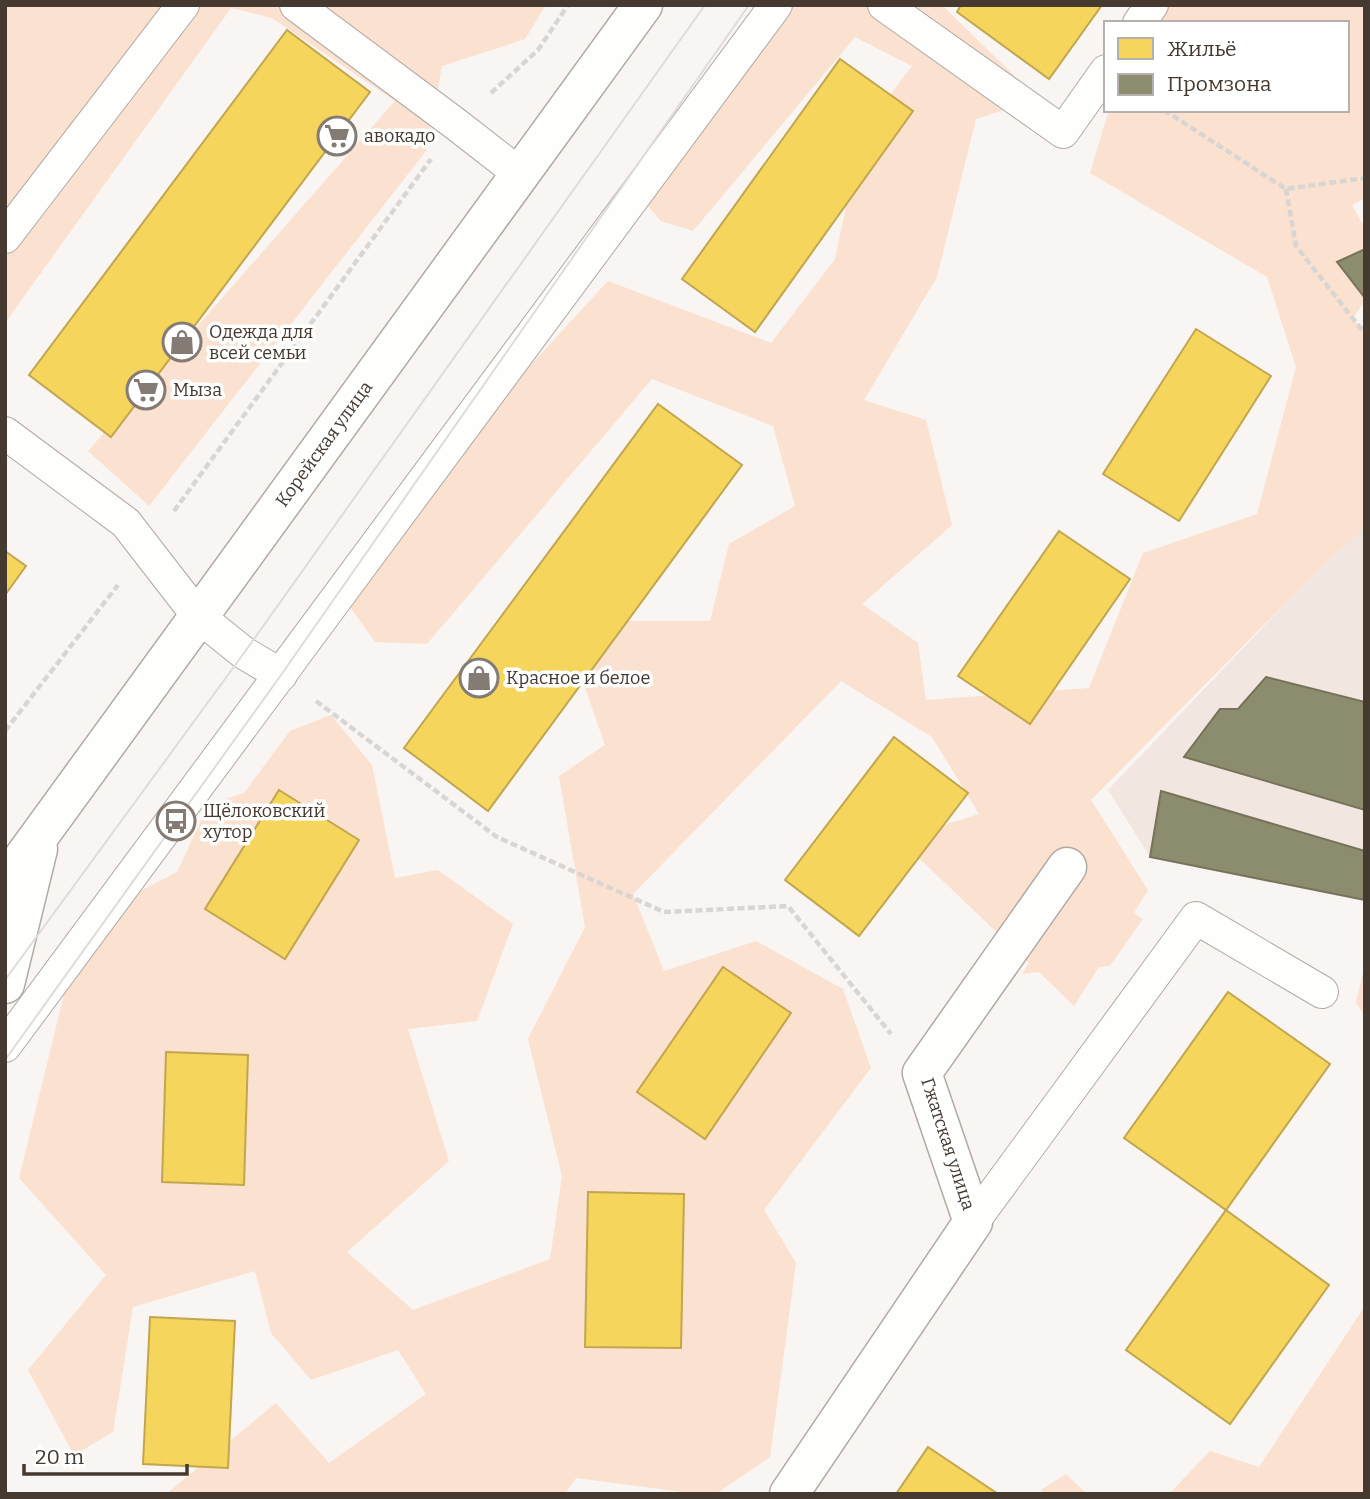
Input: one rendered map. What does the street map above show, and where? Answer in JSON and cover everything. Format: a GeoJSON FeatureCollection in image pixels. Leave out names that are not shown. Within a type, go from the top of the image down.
{"type":"FeatureCollection","features":[{"type":"Feature","properties":{"kind":"street","name":"Корейская улица"},"geometry":{"type":"LineString","coordinates":[[5,883],[643,5]]}},
{"type":"Feature","properties":{"kind":"street"},"geometry":{"type":"LineString","coordinates":[[5,984],[42,833]]}},
{"type":"Feature","properties":{"kind":"street","name":"Гжатская улица"},"geometry":{"type":"LineString","coordinates":[[789,1494],[972,1222],[922,1073],[1067,867]]}},
{"type":"Feature","properties":{"kind":"lane"},"geometry":{"type":"LineString","coordinates":[[5,237],[183,5]]}},
{"type":"Feature","properties":{"kind":"lane"},"geometry":{"type":"LineString","coordinates":[[296,5],[520,174]]}},
{"type":"Feature","properties":{"kind":"lane"},"geometry":{"type":"LineString","coordinates":[[5,1046],[776,5]]}},
{"type":"Feature","properties":{"kind":"lane"},"geometry":{"type":"LineString","coordinates":[[884,5],[1063,132],[1104,74]]}},
{"type":"Feature","properties":{"kind":"lane"},"geometry":{"type":"LineString","coordinates":[[1140,21],[1152,5]]}},
{"type":"Feature","properties":{"kind":"lane"},"geometry":{"type":"LineString","coordinates":[[5,433],[126,523],[198,616],[244,653],[281,675]]}},
{"type":"Feature","properties":{"kind":"lane"},"geometry":{"type":"LineString","coordinates":[[972,1222],[1196,918],[1322,992]]}},
{"type":"Feature","properties":{"kind":"path"},"geometry":{"type":"LineString","coordinates":[[5,731],[146,550],[457,125],[538,50],[568,5]]}},
{"type":"Feature","properties":{"kind":"path"},"geometry":{"type":"LineString","coordinates":[[1167,112],[1286,189],[1365,178]]}},
{"type":"Feature","properties":{"kind":"path"},"geometry":{"type":"LineString","coordinates":[[1286,189],[1297,246],[1362,330]]}},
{"type":"Feature","properties":{"kind":"path"},"geometry":{"type":"LineString","coordinates":[[281,675],[497,837],[664,912],[788,906],[922,1073]]}},
{"type":"Feature","properties":{"kind":"shaded area"},"geometry":{"type":"Polygon","coordinates":[[[5,5],[546,5],[525,39],[442,66],[426,151],[149,506],[88,451],[395,101],[272,18],[231,8],[5,323],[5,5]]]}},
{"type":"Feature","properties":{"kind":"shaded area"},"geometry":{"type":"Polygon","coordinates":[[[764,5],[942,5],[1038,99],[976,119],[937,277],[864,400],[926,420],[952,525],[862,604],[918,643],[926,700],[1089,688],[1143,553],[1257,514],[1296,367],[1267,277],[1090,173],[1108,112],[1349,112],[1349,21],[1138,21],[1143,5],[1365,5],[1365,198],[1352,205],[1365,229],[1365,300],[1352,320],[1365,327],[1365,528],[1329,559],[1091,800],[1148,890],[1134,913],[1143,919],[1110,966],[1099,967],[1074,1006],[1039,972],[1022,974],[1029,963],[899,839],[979,814],[932,737],[841,681],[633,894],[664,971],[756,941],[843,989],[871,1068],[764,1210],[796,1263],[770,1457],[716,1494],[576,1478],[565,1494],[166,1494],[276,1403],[329,1463],[426,1394],[398,1350],[311,1380],[271,1333],[255,1271],[133,1307],[113,1432],[74,1455],[28,1370],[106,1275],[19,1178],[82,921],[177,872],[209,804],[244,793],[290,731],[331,715],[372,765],[395,878],[438,870],[513,924],[477,1021],[408,1029],[449,1161],[347,1252],[413,1310],[550,1259],[562,1176],[528,1039],[585,927],[559,776],[605,745],[579,670],[617,621],[710,621],[729,544],[795,506],[773,426],[652,379],[427,644],[375,642],[334,584],[608,281],[771,343],[835,259],[862,131],[912,66],[855,37],[693,231],[661,221],[631,187],[764,5]]]}},
{"type":"Feature","properties":{"kind":"shaded area"},"geometry":{"type":"Polygon","coordinates":[[[1365,520],[1365,900],[1150,857],[1108,790],[1365,520]]]}},
{"type":"Feature","properties":{"kind":"shaded area"},"geometry":{"type":"Polygon","coordinates":[[[1365,963],[1365,1016],[1356,1003],[1365,963]]]}},
{"type":"Feature","properties":{"kind":"shaded area"},"geometry":{"type":"Polygon","coordinates":[[[1365,1306],[1365,1494],[1169,1494],[1210,1451],[1259,1467],[1365,1306]]]}},
{"type":"Feature","properties":{"kind":"shaded area"},"geometry":{"type":"Polygon","coordinates":[[[1066,1474],[1087,1494],[1044,1494],[1041,1490],[1066,1474]]]}},
{"type":"Feature","properties":{"kind":"building: Жильё"},"geometry":{"type":"Polygon","coordinates":[[[961,5],[1102,5],[1049,79],[957,12],[961,5]]]}},
{"type":"Feature","properties":{"kind":"building: Жильё"},"geometry":{"type":"Polygon","coordinates":[[[287,30],[370,92],[111,437],[29,375],[287,30]]]}},
{"type":"Feature","properties":{"kind":"building: Жильё"},"geometry":{"type":"Polygon","coordinates":[[[840,59],[913,111],[755,332],[682,279],[840,59]]]}},
{"type":"Feature","properties":{"kind":"building: Жильё"},"geometry":{"type":"Polygon","coordinates":[[[1196,329],[1271,376],[1179,521],[1103,474],[1196,329]]]}},
{"type":"Feature","properties":{"kind":"building: Жильё"},"geometry":{"type":"Polygon","coordinates":[[[658,404],[742,465],[488,811],[404,748],[658,404]]]}},
{"type":"Feature","properties":{"kind":"building: Жильё"},"geometry":{"type":"Polygon","coordinates":[[[1059,531],[1130,579],[1030,724],[958,676],[1059,531]]]}},
{"type":"Feature","properties":{"kind":"building: Жильё"},"geometry":{"type":"Polygon","coordinates":[[[5,551],[26,566],[5,595],[5,551]]]}},
{"type":"Feature","properties":{"kind":"building: Жильё"},"geometry":{"type":"Polygon","coordinates":[[[894,737],[968,793],[859,936],[785,880],[894,737]]]}},
{"type":"Feature","properties":{"kind":"building: Жильё"},"geometry":{"type":"Polygon","coordinates":[[[279,790],[359,840],[285,959],[205,909],[279,790]]]}},
{"type":"Feature","properties":{"kind":"building: Жильё"},"geometry":{"type":"Polygon","coordinates":[[[723,967],[791,1013],[705,1139],[637,1092],[723,967]]]}},
{"type":"Feature","properties":{"kind":"building: Жильё"},"geometry":{"type":"Polygon","coordinates":[[[1228,992],[1330,1064],[1226,1210],[1124,1138],[1228,992]]]}},
{"type":"Feature","properties":{"kind":"building: Жильё"},"geometry":{"type":"Polygon","coordinates":[[[166,1052],[248,1055],[244,1185],[162,1182],[166,1052]]]}},
{"type":"Feature","properties":{"kind":"building: Жильё"},"geometry":{"type":"Polygon","coordinates":[[[588,1192],[684,1194],[681,1348],[585,1347],[588,1192]]]}},
{"type":"Feature","properties":{"kind":"building: Жильё"},"geometry":{"type":"Polygon","coordinates":[[[1226,1210],[1329,1285],[1230,1424],[1126,1350],[1226,1210]]]}},
{"type":"Feature","properties":{"kind":"building: Жильё"},"geometry":{"type":"Polygon","coordinates":[[[150,1317],[235,1321],[228,1468],[143,1464],[150,1317]]]}},
{"type":"Feature","properties":{"kind":"building: Жильё"},"geometry":{"type":"Polygon","coordinates":[[[928,1447],[998,1494],[896,1494],[928,1447]]]}},
{"type":"Feature","properties":{"kind":"building: Промзона"},"geometry":{"type":"Polygon","coordinates":[[[1365,249],[1365,298],[1337,262],[1365,249]]]}},
{"type":"Feature","properties":{"kind":"building: Промзона"},"geometry":{"type":"Polygon","coordinates":[[[1266,677],[1365,702],[1365,810],[1184,757],[1220,709],[1238,709],[1266,677]]]}},
{"type":"Feature","properties":{"kind":"building: Промзона"},"geometry":{"type":"Polygon","coordinates":[[[1161,791],[1365,851],[1365,900],[1150,857],[1161,791]]]}},
{"type":"Feature","properties":{"kind":"tram line"},"geometry":{"type":"LineString","coordinates":[[5,980],[244,653],[705,5]]}},
{"type":"Feature","properties":{"kind":"tram line"},"geometry":{"type":"LineString","coordinates":[[5,1060],[281,675],[749,5]]}},
{"type":"Feature","properties":{"kind":"place","name":"авокадо"},"geometry":{"type":"Point","coordinates":[337,136]}},
{"type":"Feature","properties":{"kind":"place","name":"Одежда для всей семьи"},"geometry":{"type":"Point","coordinates":[182,342]}},
{"type":"Feature","properties":{"kind":"place","name":"Мыза"},"geometry":{"type":"Point","coordinates":[146,390]}},
{"type":"Feature","properties":{"kind":"place","name":"Красное и белое"},"geometry":{"type":"Point","coordinates":[479,678]}},
{"type":"Feature","properties":{"kind":"place","name":"Щёлоковский хутор"},"geometry":{"type":"Point","coordinates":[176,821]}}]}
